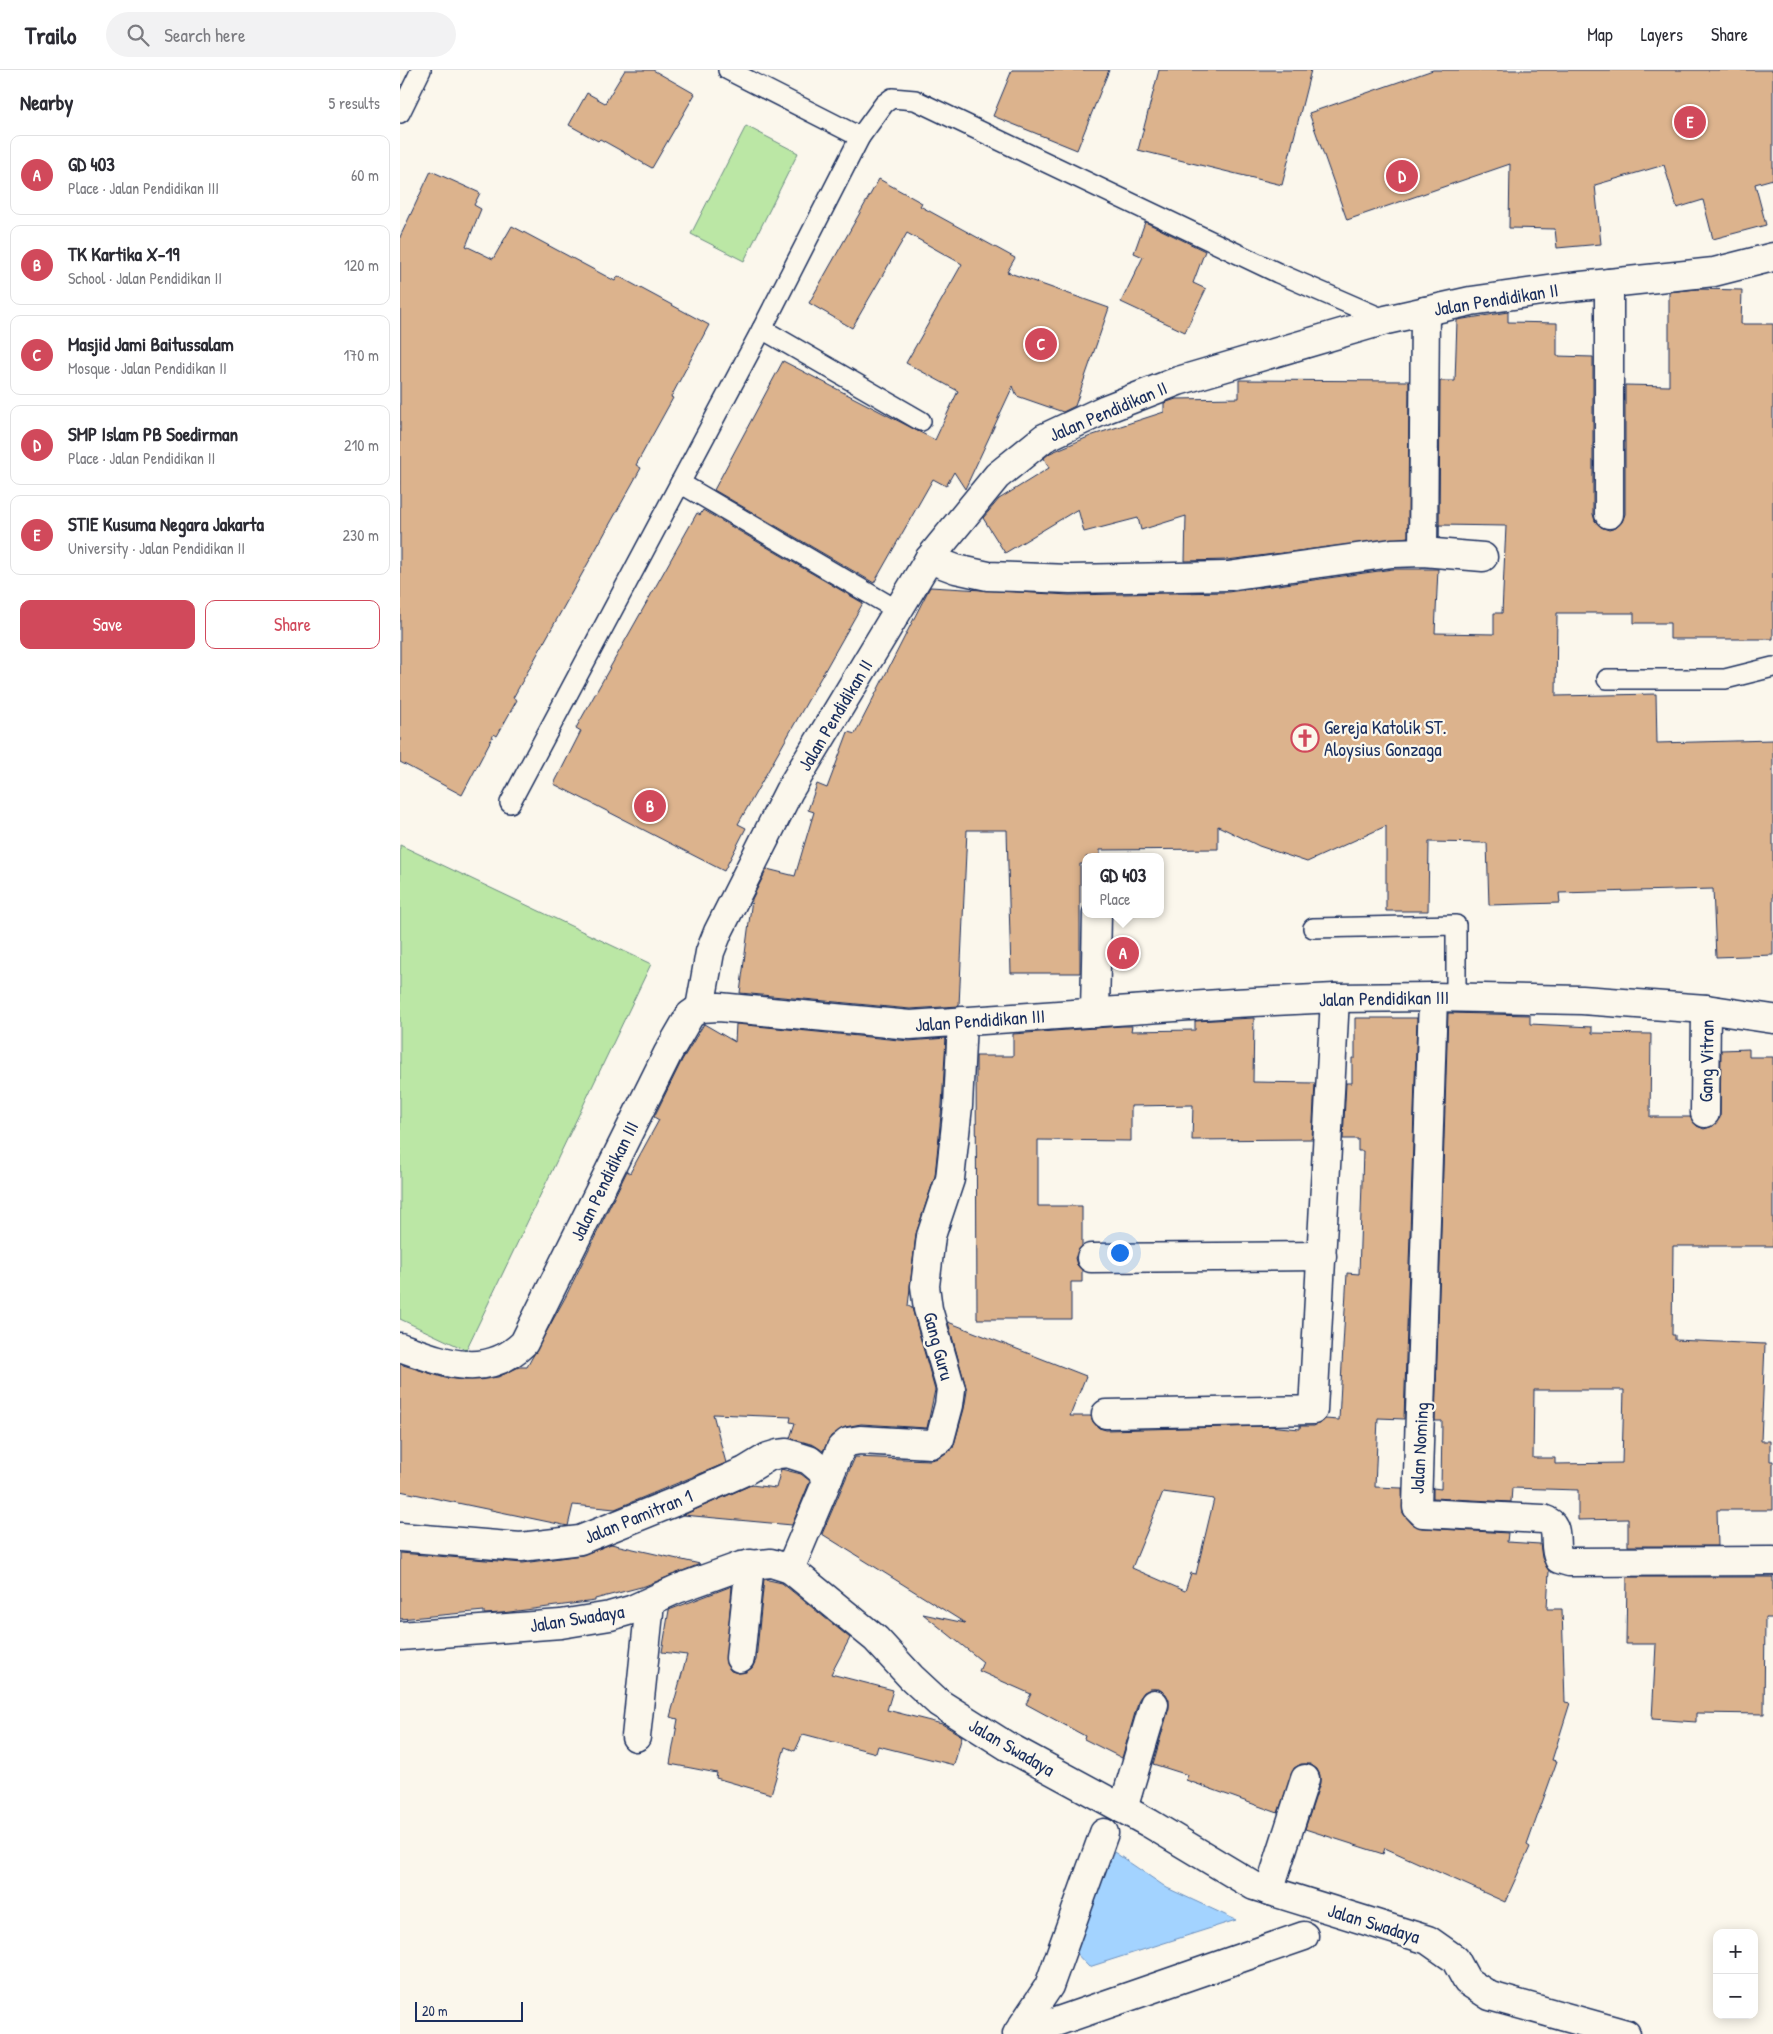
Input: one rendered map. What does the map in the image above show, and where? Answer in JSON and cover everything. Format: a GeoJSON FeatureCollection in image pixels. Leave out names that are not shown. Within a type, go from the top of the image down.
{"type":"FeatureCollection","features":[{"type":"Feature","properties":{"kind":"street","name":"Jalan Pendidikan II"},"geometry":{"type":"LineString","coordinates":[[700,1008],[710,952],[718,932],[790,791],[897,610],[929,559],[997,476],[1044,438],[1067,426],[1178,381],[1386,320],[1471,301],[1609,283],[1714,272],[1773,257]]}},
{"type":"Feature","properties":{"kind":"street"},"geometry":{"type":"LineString","coordinates":[[1609,283],[1609,514]]}},
{"type":"Feature","properties":{"kind":"street"},"geometry":{"type":"LineString","coordinates":[[1423,552],[1425,311]]}},
{"type":"Feature","properties":{"kind":"street"},"geometry":{"type":"LineString","coordinates":[[929,559],[956,569],[988,576],[1127,578],[1228,576],[1360,557],[1423,552],[1483,557]]}},
{"type":"Feature","properties":{"kind":"street"},"geometry":{"type":"LineString","coordinates":[[1095,1013],[1097,918]]}},
{"type":"Feature","properties":{"kind":"street","name":"Jalan Pendidikan III"},"geometry":{"type":"LineString","coordinates":[[400,1347],[472,1367],[490,1365],[511,1356],[524,1343],[672,1047],[690,1015],[700,1008],[720,1007],[910,1025],[1336,998],[1445,997],[1582,1000],[1706,1009],[1773,1019]]}},
{"type":"Feature","properties":{"kind":"street","name":"Jalan Noming"},"geometry":{"type":"LineString","coordinates":[[1445,997],[1417,1507],[1423,1513],[1543,1519],[1555,1526],[1556,1552],[1559,1559],[1568,1562],[1773,1561]]}},
{"type":"Feature","properties":{"kind":"street"},"geometry":{"type":"LineString","coordinates":[[1106,1414],[1313,1410],[1336,998]]}},
{"type":"Feature","properties":{"kind":"street","name":"Gang Vitran"},"geometry":{"type":"LineString","coordinates":[[1705,1113],[1706,1009]]}},
{"type":"Feature","properties":{"kind":"street","name":"Gang Guru"},"geometry":{"type":"LineString","coordinates":[[790,1569],[841,1448],[853,1440],[931,1444],[940,1439],[949,1406],[951,1389],[928,1309],[925,1286],[931,1236],[950,1179],[958,1106],[962,1021]]}},
{"type":"Feature","properties":{"kind":"street"},"geometry":{"type":"LineString","coordinates":[[1091,1258],[1322,1256]]}},
{"type":"Feature","properties":{"kind":"street","name":"Jalan Pamitran 1"},"geometry":{"type":"LineString","coordinates":[[400,1537],[522,1546],[580,1540],[682,1499],[745,1470],[768,1457],[778,1454],[788,1453],[810,1460],[829,1477]]}},
{"type":"Feature","properties":{"kind":"street","name":"Jalan Swadaya"},"geometry":{"type":"LineString","coordinates":[[400,1636],[561,1624],[610,1616],[650,1603],[677,1589],[750,1564],[771,1563],[790,1569],[876,1639],[911,1677],[940,1703],[1007,1746],[1123,1809],[1254,1886],[1428,1940],[1455,1960],[1467,1980],[1490,1996],[1626,2034]]}},
{"type":"Feature","properties":{"kind":"street"},"geometry":{"type":"LineString","coordinates":[[740,1658],[750,1564]]}},
{"type":"Feature","properties":{"kind":"street"},"geometry":{"type":"LineString","coordinates":[[636,1737],[650,1603]]}},
{"type":"Feature","properties":{"kind":"street"},"geometry":{"type":"LineString","coordinates":[[1123,1809],[1154,1704]]}},
{"type":"Feature","properties":{"kind":"street"},"geometry":{"type":"LineString","coordinates":[[1269,1891],[1305,1779]]}},
{"type":"Feature","properties":{"kind":"street"},"geometry":{"type":"LineString","coordinates":[[1017,2034],[1049,1986],[1104,1833]]}},
{"type":"Feature","properties":{"kind":"street"},"geometry":{"type":"LineString","coordinates":[[1021,2034],[1304,1936]]}},
{"type":"Feature","properties":{"kind":"lane"},"geometry":{"type":"LineString","coordinates":[[400,112],[421,70]]}},
{"type":"Feature","properties":{"kind":"lane"},"geometry":{"type":"LineString","coordinates":[[728,70],[860,137]]}},
{"type":"Feature","properties":{"kind":"lane"},"geometry":{"type":"LineString","coordinates":[[510,803],[762,329],[860,137],[884,104],[892,98],[915,100],[1278,273],[1386,320]]}},
{"type":"Feature","properties":{"kind":"lane"},"geometry":{"type":"LineString","coordinates":[[762,329],[921,422]]}},
{"type":"Feature","properties":{"kind":"lane"},"geometry":{"type":"LineString","coordinates":[[680,483],[897,610]]}},
{"type":"Feature","properties":{"kind":"lane"},"geometry":{"type":"LineString","coordinates":[[1607,679],[1725,679],[1773,667]]}},
{"type":"Feature","properties":{"kind":"lane"},"geometry":{"type":"LineString","coordinates":[[1313,928],[1456,925],[1445,997]]}},
{"type":"Feature","properties":{"kind":"green space"},"geometry":{"type":"Polygon","coordinates":[[[746,126],[798,153],[744,261],[691,234],[746,126]]]}},
{"type":"Feature","properties":{"kind":"green space"},"geometry":{"type":"Polygon","coordinates":[[[400,845],[651,964],[466,1350],[400,1319],[400,845]]]}},
{"type":"Feature","properties":{"kind":"water"},"geometry":{"type":"Polygon","coordinates":[[[1114,1852],[1167,1888],[1236,1920],[1089,1967],[1072,1949],[1114,1852]]]}},
{"type":"Feature","properties":{"kind":"building"},"geometry":{"type":"Polygon","coordinates":[[[625,70],[653,70],[695,94],[652,168],[600,139],[598,141],[569,125],[587,93],[605,103],[625,70]]]}},
{"type":"Feature","properties":{"kind":"building"},"geometry":{"type":"Polygon","coordinates":[[[1012,70],[1109,70],[1077,150],[993,116],[1012,70]]]}},
{"type":"Feature","properties":{"kind":"building"},"geometry":{"type":"Polygon","coordinates":[[[1159,70],[1311,70],[1282,185],[1138,150],[1159,70]]]}},
{"type":"Feature","properties":{"kind":"building"},"geometry":{"type":"Polygon","coordinates":[[[1433,70],[1773,70],[1773,179],[1755,184],[1766,225],[1713,239],[1703,200],[1677,208],[1664,165],[1595,185],[1601,244],[1557,248],[1555,229],[1509,228],[1510,164],[1347,220],[1309,113],[1433,70]]]}},
{"type":"Feature","properties":{"kind":"building"},"geometry":{"type":"Polygon","coordinates":[[[431,171],[480,193],[474,205],[481,209],[466,246],[493,259],[512,226],[615,281],[618,276],[709,325],[671,397],[673,398],[636,465],[641,468],[513,698],[517,700],[497,736],[494,734],[462,795],[400,762],[400,237],[431,171]]]}},
{"type":"Feature","properties":{"kind":"building"},"geometry":{"type":"Polygon","coordinates":[[[879,179],[922,203],[920,206],[1015,258],[1007,272],[1109,308],[1075,406],[1063,412],[1017,396],[1013,386],[965,489],[954,472],[946,486],[933,479],[874,583],[714,490],[783,361],[935,440],[958,391],[906,363],[962,264],[907,233],[852,328],[809,303],[879,179]]]}},
{"type":"Feature","properties":{"kind":"building"},"geometry":{"type":"Polygon","coordinates":[[[1145,222],[1205,251],[1193,283],[1206,289],[1185,332],[1121,302],[1143,257],[1134,253],[1145,222]]]}},
{"type":"Feature","properties":{"kind":"building"},"geometry":{"type":"Polygon","coordinates":[[[1697,289],[1742,290],[1741,324],[1773,324],[1773,639],[1670,639],[1670,623],[1634,623],[1634,613],[1557,613],[1556,696],[1656,694],[1657,743],[1773,740],[1773,955],[1716,957],[1713,889],[1559,893],[1560,903],[1489,905],[1487,843],[1429,842],[1428,911],[1386,911],[1386,826],[1307,862],[1259,846],[1218,826],[1218,849],[1100,850],[1100,853],[1082,853],[1082,864],[1080,864],[1080,973],[1011,973],[1007,830],[967,830],[959,1006],[910,1009],[740,993],[752,899],[767,869],[795,876],[814,812],[808,810],[817,784],[827,788],[848,732],[855,734],[930,587],[1069,595],[1228,592],[1393,569],[1438,569],[1435,633],[1494,634],[1494,613],[1502,613],[1506,526],[1439,525],[1440,381],[1455,381],[1457,320],[1508,312],[1508,322],[1557,323],[1557,356],[1593,357],[1593,514],[1595,521],[1601,527],[1609,530],[1616,528],[1622,522],[1625,514],[1625,385],[1669,386],[1669,292],[1697,289]]]}},
{"type":"Feature","properties":{"kind":"building"},"geometry":{"type":"Polygon","coordinates":[[[1239,380],[1409,381],[1408,537],[1227,560],[1185,561],[1186,516],[1141,530],[1138,518],[1084,532],[1078,509],[1005,553],[983,518],[999,499],[1049,468],[1044,458],[1050,453],[1093,435],[1164,412],[1164,403],[1176,399],[1239,398],[1239,380]]]}},
{"type":"Feature","properties":{"kind":"building"},"geometry":{"type":"Polygon","coordinates":[[[703,510],[863,603],[738,824],[746,828],[724,871],[554,784],[581,731],[576,728],[697,513],[700,515],[703,510]]]}},
{"type":"Feature","properties":{"kind":"building"},"geometry":{"type":"Polygon","coordinates":[[[1448,1013],[1530,1015],[1530,1024],[1592,1027],[1592,1033],[1651,1034],[1650,1117],[1690,1117],[1697,1126],[1704,1129],[1713,1126],[1720,1118],[1721,1050],[1749,1049],[1749,1057],[1773,1057],[1773,1246],[1673,1246],[1672,1335],[1675,1335],[1675,1340],[1765,1344],[1761,1441],[1770,1441],[1770,1461],[1773,1461],[1773,1510],[1717,1510],[1718,1546],[1628,1546],[1628,1519],[1578,1520],[1578,1490],[1512,1488],[1511,1502],[1433,1498],[1433,1488],[1441,1489],[1442,1421],[1435,1421],[1448,1013]],[[1534,1390],[1533,1458],[1555,1458],[1555,1464],[1622,1463],[1624,1390],[1534,1390]]]}},
{"type":"Feature","properties":{"kind":"building"},"geometry":{"type":"Polygon","coordinates":[[[1254,1018],[1253,1082],[1315,1083],[1312,1139],[1192,1140],[1193,1105],[1131,1106],[1131,1141],[1038,1140],[1038,1206],[1082,1206],[1082,1246],[1075,1258],[1077,1265],[1082,1270],[1082,1282],[1071,1282],[1071,1319],[977,1319],[976,1056],[1013,1056],[1013,1034],[1122,1026],[1132,1026],[1131,1031],[1195,1030],[1195,1021],[1254,1018]]]}},
{"type":"Feature","properties":{"kind":"building"},"geometry":{"type":"Polygon","coordinates":[[[1355,1018],[1417,1018],[1404,1419],[1378,1418],[1375,1487],[1402,1488],[1403,1513],[1412,1524],[1422,1528],[1508,1533],[1507,1542],[1540,1544],[1542,1558],[1549,1571],[1547,1609],[1562,1609],[1565,1702],[1570,1703],[1552,1760],[1557,1761],[1527,1845],[1530,1847],[1505,1902],[1385,1848],[1383,1854],[1305,1829],[1320,1783],[1320,1775],[1317,1769],[1310,1764],[1301,1764],[1294,1768],[1278,1813],[1186,1780],[1188,1775],[1153,1764],[1169,1708],[1169,1700],[1166,1694],[1159,1689],[1150,1689],[1144,1692],[1139,1699],[1122,1758],[1084,1739],[1085,1736],[1026,1704],[1031,1694],[979,1671],[983,1662],[923,1614],[965,1623],[822,1534],[855,1457],[930,1460],[939,1458],[953,1448],[967,1391],[948,1322],[1086,1376],[1070,1416],[1091,1416],[1093,1422],[1099,1428],[1106,1430],[1268,1426],[1300,1429],[1300,1426],[1314,1426],[1325,1419],[1339,1420],[1347,1273],[1359,1274],[1363,1151],[1358,1151],[1358,1139],[1343,1139],[1346,1083],[1352,1083],[1352,1058],[1355,1058],[1355,1018]],[[1163,1492],[1132,1568],[1185,1591],[1191,1573],[1196,1574],[1214,1499],[1163,1492]]]}},
{"type":"Feature","properties":{"kind":"building"},"geometry":{"type":"Polygon","coordinates":[[[704,1024],[735,1042],[736,1024],[909,1041],[946,1038],[935,1176],[916,1234],[908,1306],[912,1308],[935,1390],[927,1428],[861,1424],[845,1427],[831,1436],[823,1451],[814,1445],[790,1438],[795,1423],[790,1422],[791,1417],[713,1414],[726,1463],[615,1509],[573,1505],[568,1526],[400,1491],[400,1364],[445,1378],[465,1380],[498,1377],[519,1367],[527,1367],[566,1296],[627,1171],[630,1173],[659,1120],[654,1117],[682,1060],[704,1024]]]}},
{"type":"Feature","properties":{"kind":"building"},"geometry":{"type":"Polygon","coordinates":[[[781,1469],[801,1474],[810,1481],[792,1525],[683,1515],[751,1485],[776,1488],[781,1469]]]}},
{"type":"Feature","properties":{"kind":"building"},"geometry":{"type":"Polygon","coordinates":[[[611,1544],[700,1564],[645,1586],[595,1599],[595,1601],[502,1613],[484,1614],[484,1611],[400,1619],[400,1553],[523,1563],[582,1555],[611,1544]]]}},
{"type":"Feature","properties":{"kind":"building"},"geometry":{"type":"Polygon","coordinates":[[[1627,1577],[1773,1577],[1773,1618],[1765,1618],[1764,1714],[1696,1713],[1696,1722],[1652,1719],[1656,1644],[1626,1644],[1627,1577]]]}},
{"type":"Feature","properties":{"kind":"building"},"geometry":{"type":"Polygon","coordinates":[[[764,1579],[782,1583],[850,1638],[831,1674],[893,1690],[887,1710],[942,1724],[962,1736],[954,1765],[878,1746],[876,1753],[803,1734],[795,1751],[785,1747],[771,1794],[716,1778],[717,1773],[670,1764],[678,1719],[670,1717],[687,1655],[662,1652],[669,1610],[732,1586],[726,1664],[731,1671],[738,1673],[746,1672],[752,1668],[756,1660],[764,1579]]]}},
{"type":"Feature","properties":{"kind":"place","name":"STIE Kusuma Negara Jakarta"},"geometry":{"type":"Point","coordinates":[1690,122]}},
{"type":"Feature","properties":{"kind":"place","name":"SMP Islam PB Soedirman"},"geometry":{"type":"Point","coordinates":[1402,176]}},
{"type":"Feature","properties":{"kind":"place","name":"Masjid Jami Baitussalam"},"geometry":{"type":"Point","coordinates":[1041,344]}},
{"type":"Feature","properties":{"kind":"place","name":"Gereja Katolik ST. Aloysius Gonzaga"},"geometry":{"type":"Point","coordinates":[1305,738]}},
{"type":"Feature","properties":{"kind":"place","name":"TK Kartika X-19"},"geometry":{"type":"Point","coordinates":[650,806]}},
{"type":"Feature","properties":{"kind":"place","name":"GD 403"},"geometry":{"type":"Point","coordinates":[1123,953]}}]}
